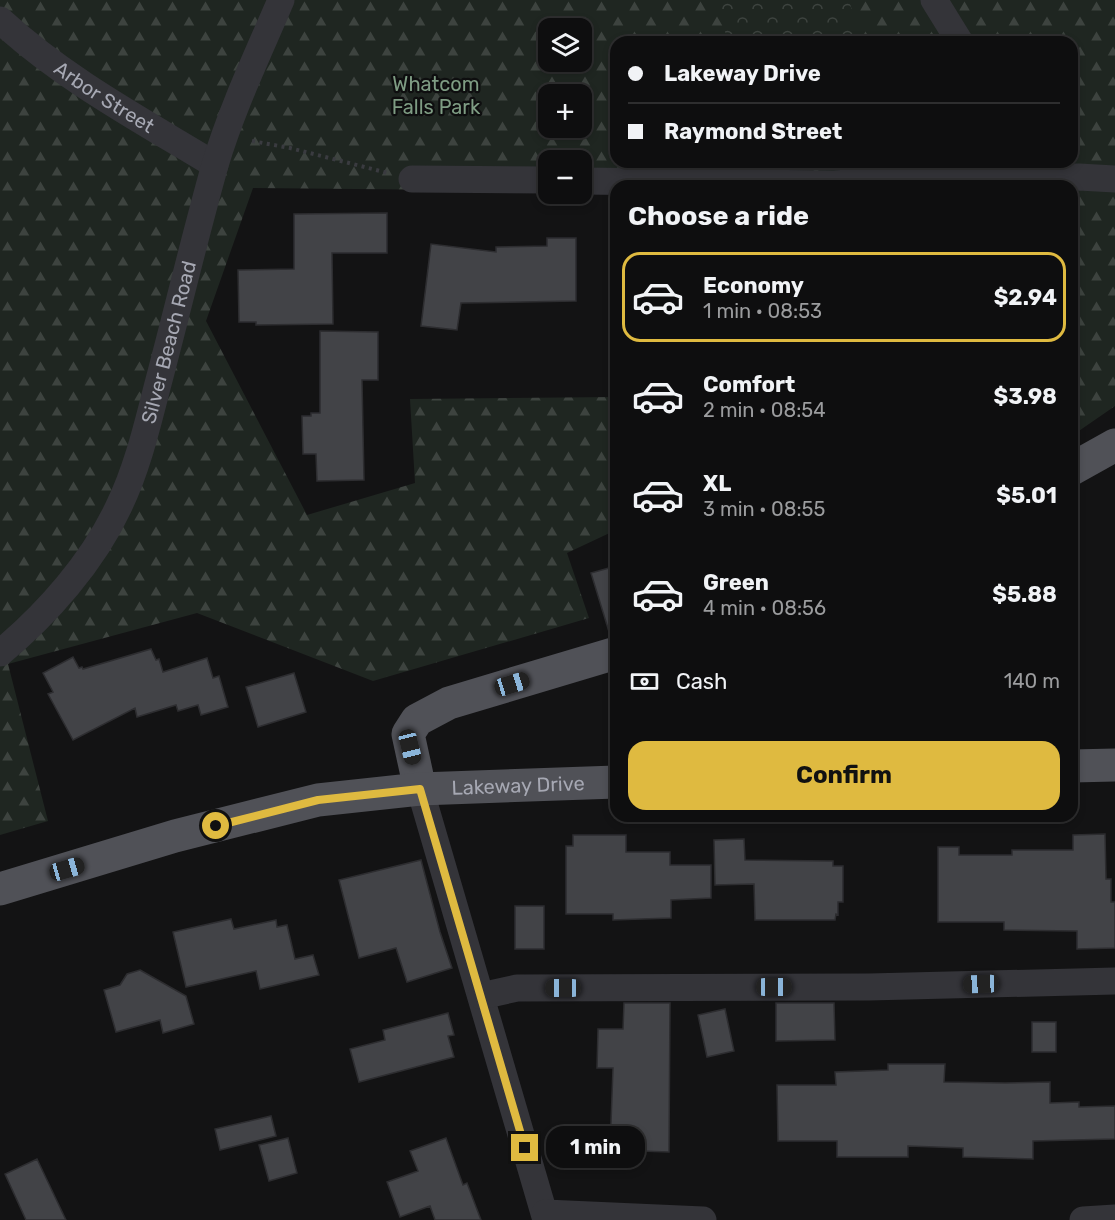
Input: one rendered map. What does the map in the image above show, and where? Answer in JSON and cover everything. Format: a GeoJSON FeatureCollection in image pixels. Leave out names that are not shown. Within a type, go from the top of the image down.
{"type":"FeatureCollection","features":[{"type":"Feature","properties":{"kind":"main road"},"geometry":{"type":"LineString","coordinates":[[1078,466],[1115,445]]}},
{"type":"Feature","properties":{"kind":"main road"},"geometry":{"type":"LineString","coordinates":[[420,789],[408,734],[417,720],[449,703],[610,655]]}},
{"type":"Feature","properties":{"kind":"main road"},"geometry":{"type":"LineString","coordinates":[[1078,766],[1115,765]]}},
{"type":"Feature","properties":{"kind":"main road","name":"Lakeway Drive"},"geometry":{"type":"LineString","coordinates":[[0,889],[175,836],[318,800],[420,789],[610,782]]}},
{"type":"Feature","properties":{"kind":"street","name":"Silver Beach Road"},"geometry":{"type":"LineString","coordinates":[[0,653],[20,637],[59,595],[96,547],[120,505],[144,436],[215,165],[281,0]]}},
{"type":"Feature","properties":{"kind":"street"},"geometry":{"type":"LineString","coordinates":[[934,0],[956,36]]}},
{"type":"Feature","properties":{"kind":"street","name":"Arbor Street"},"geometry":{"type":"LineString","coordinates":[[0,20],[82,85],[215,165]]}},
{"type":"Feature","properties":{"kind":"street"},"geometry":{"type":"LineString","coordinates":[[896,180],[1016,169],[1115,179]]}},
{"type":"Feature","properties":{"kind":"street"},"geometry":{"type":"LineString","coordinates":[[412,179],[538,180]]}},
{"type":"Feature","properties":{"kind":"street"},"geometry":{"type":"LineString","coordinates":[[592,181],[610,181]]}},
{"type":"Feature","properties":{"kind":"street"},"geometry":{"type":"LineString","coordinates":[[420,789],[545,1216],[703,1220]]}},
{"type":"Feature","properties":{"kind":"street"},"geometry":{"type":"LineString","coordinates":[[481,996],[517,988],[869,987],[1115,981]]}},
{"type":"Feature","properties":{"kind":"street"},"geometry":{"type":"LineString","coordinates":[[1083,1220],[1115,1218]]}},
{"type":"Feature","properties":{"kind":"path"},"geometry":{"type":"LineString","coordinates":[[225,136],[290,148],[412,179]]}},
{"type":"Feature","properties":{"kind":"green space","name":"Whatcom Falls Park"},"geometry":{"type":"Polygon","coordinates":[[[0,0],[1115,0],[1115,406],[1078,432],[1078,180],[610,180],[610,191],[592,191],[592,150],[538,150],[538,191],[253,188],[206,321],[307,515],[415,483],[410,399],[610,397],[610,533],[567,553],[589,618],[373,681],[197,613],[8,664],[48,821],[0,835],[0,0]]]}},
{"type":"Feature","properties":{"kind":"green space"},"geometry":{"type":"Polygon","coordinates":[[[716,0],[849,0],[859,36],[726,36],[716,0]]]}},
{"type":"Feature","properties":{"kind":"building"},"geometry":{"type":"Polygon","coordinates":[[[387,213],[387,253],[332,253],[333,324],[256,325],[256,322],[239,322],[238,270],[294,269],[294,214],[387,213]]]}},
{"type":"Feature","properties":{"kind":"building"},"geometry":{"type":"Polygon","coordinates":[[[547,238],[576,238],[576,301],[461,303],[457,330],[421,326],[431,244],[496,252],[496,247],[547,246],[547,238]]]}},
{"type":"Feature","properties":{"kind":"building"},"geometry":{"type":"Polygon","coordinates":[[[320,331],[378,332],[378,380],[362,380],[364,480],[317,481],[316,454],[303,454],[302,416],[320,413],[320,331]]]}},
{"type":"Feature","properties":{"kind":"building"},"geometry":{"type":"Polygon","coordinates":[[[610,568],[610,635],[591,573],[610,568]]]}},
{"type":"Feature","properties":{"kind":"building"},"geometry":{"type":"Polygon","coordinates":[[[151,649],[156,660],[159,659],[163,672],[207,658],[213,678],[219,676],[228,707],[201,715],[198,705],[178,711],[176,705],[137,717],[135,708],[73,740],[48,694],[53,692],[43,673],[73,657],[79,668],[83,669],[151,649]]]}},
{"type":"Feature","properties":{"kind":"building"},"geometry":{"type":"Polygon","coordinates":[[[294,673],[306,712],[258,727],[246,687],[294,673]]]}},
{"type":"Feature","properties":{"kind":"building"},"geometry":{"type":"Polygon","coordinates":[[[1105,834],[1106,879],[1111,879],[1111,902],[1115,902],[1115,948],[1077,949],[1077,931],[1004,930],[1004,922],[938,922],[938,847],[959,847],[959,855],[1012,855],[1012,850],[1073,850],[1073,835],[1105,834]]]}},
{"type":"Feature","properties":{"kind":"building"},"geometry":{"type":"Polygon","coordinates":[[[573,835],[626,835],[626,852],[670,852],[670,865],[711,865],[711,898],[671,900],[671,918],[613,920],[613,914],[566,914],[566,846],[573,846],[573,835]]]}},
{"type":"Feature","properties":{"kind":"building"},"geometry":{"type":"Polygon","coordinates":[[[744,839],[745,860],[833,861],[833,866],[843,866],[843,902],[838,902],[838,915],[836,914],[835,920],[755,920],[754,884],[715,885],[714,840],[744,839]]]}},
{"type":"Feature","properties":{"kind":"building"},"geometry":{"type":"Polygon","coordinates":[[[421,860],[452,968],[407,982],[396,948],[359,958],[339,880],[421,860]]]}},
{"type":"Feature","properties":{"kind":"building"},"geometry":{"type":"Polygon","coordinates":[[[515,906],[544,906],[544,949],[515,949],[515,906]]]}},
{"type":"Feature","properties":{"kind":"building"},"geometry":{"type":"Polygon","coordinates":[[[231,919],[234,929],[276,920],[277,927],[287,925],[295,959],[313,955],[319,975],[260,989],[256,971],[186,987],[173,932],[231,919]]]}},
{"type":"Feature","properties":{"kind":"building"},"geometry":{"type":"Polygon","coordinates":[[[140,970],[186,996],[194,1024],[163,1033],[160,1020],[116,1032],[104,990],[120,985],[127,974],[140,970]]]}},
{"type":"Feature","properties":{"kind":"building"},"geometry":{"type":"Polygon","coordinates":[[[624,1003],[670,1003],[669,1152],[610,1150],[613,1068],[597,1068],[598,1029],[623,1029],[624,1003]]]}},
{"type":"Feature","properties":{"kind":"building"},"geometry":{"type":"Polygon","coordinates":[[[776,1003],[834,1003],[835,1040],[776,1041],[776,1003]]]}},
{"type":"Feature","properties":{"kind":"building"},"geometry":{"type":"Polygon","coordinates":[[[725,1009],[734,1051],[707,1057],[698,1015],[725,1009]]]}},
{"type":"Feature","properties":{"kind":"building"},"geometry":{"type":"Polygon","coordinates":[[[448,1013],[454,1035],[448,1036],[454,1057],[359,1082],[350,1049],[385,1040],[383,1030],[448,1013]]]}},
{"type":"Feature","properties":{"kind":"building"},"geometry":{"type":"Polygon","coordinates":[[[1032,1022],[1056,1022],[1056,1052],[1032,1052],[1032,1022]]]}},
{"type":"Feature","properties":{"kind":"building"},"geometry":{"type":"Polygon","coordinates":[[[888,1064],[945,1064],[944,1082],[1050,1082],[1050,1103],[1079,1102],[1079,1107],[1115,1106],[1115,1139],[1033,1141],[1033,1159],[963,1157],[963,1148],[908,1146],[908,1157],[837,1157],[837,1141],[778,1141],[777,1085],[836,1085],[835,1072],[888,1070],[888,1064]]]}},
{"type":"Feature","properties":{"kind":"building"},"geometry":{"type":"Polygon","coordinates":[[[271,1116],[276,1136],[220,1150],[215,1129],[271,1116]]]}},
{"type":"Feature","properties":{"kind":"building"},"geometry":{"type":"Polygon","coordinates":[[[288,1138],[297,1173],[269,1181],[259,1145],[288,1138]]]}},
{"type":"Feature","properties":{"kind":"building"},"geometry":{"type":"Polygon","coordinates":[[[446,1138],[463,1185],[467,1183],[481,1220],[435,1220],[430,1206],[400,1217],[387,1182],[418,1171],[410,1151],[446,1138]]]}},
{"type":"Feature","properties":{"kind":"building"},"geometry":{"type":"Polygon","coordinates":[[[37,1159],[66,1220],[26,1220],[5,1174],[37,1159]]]}},
{"type":"Feature","properties":{"kind":"route"},"geometry":{"type":"LineString","coordinates":[[216,826],[318,800],[420,789],[525,1148]]}}]}
